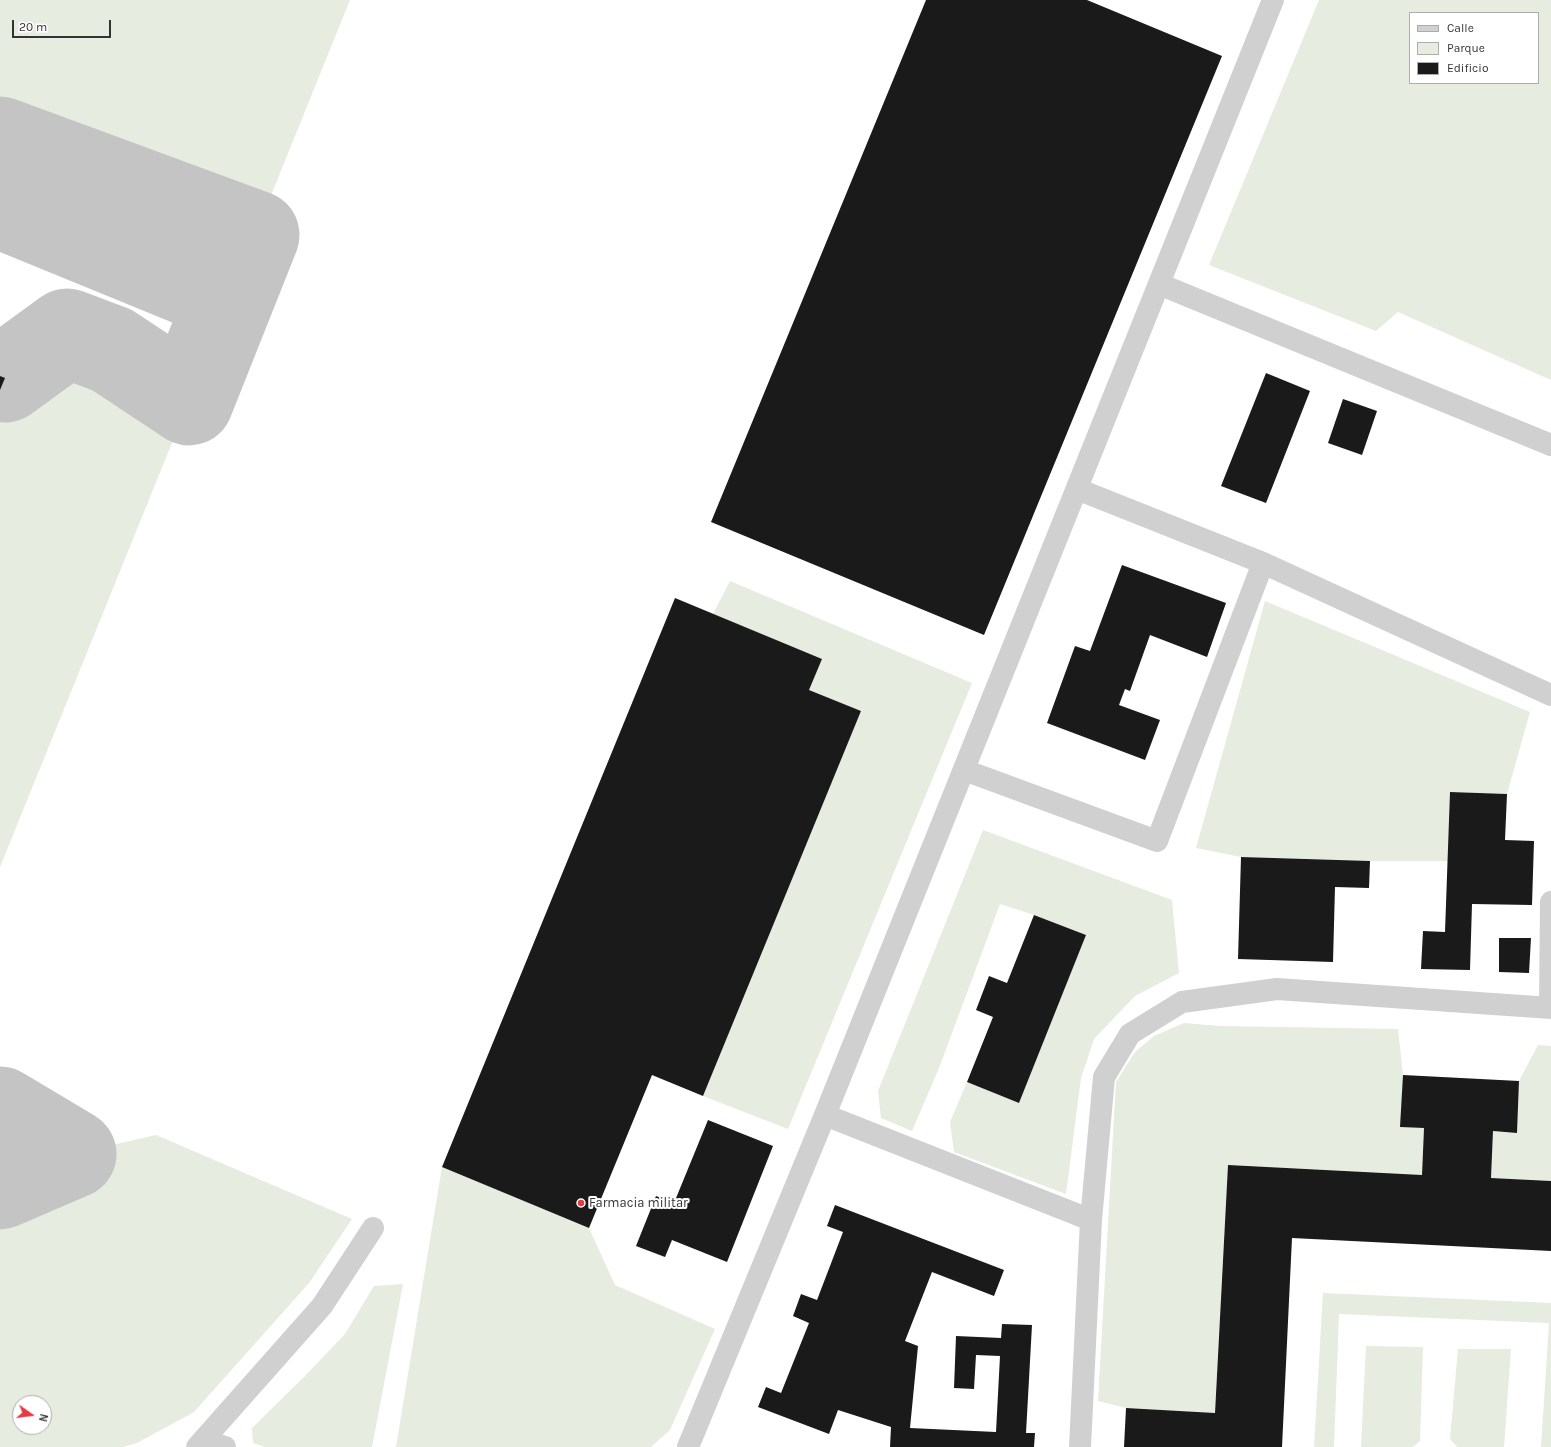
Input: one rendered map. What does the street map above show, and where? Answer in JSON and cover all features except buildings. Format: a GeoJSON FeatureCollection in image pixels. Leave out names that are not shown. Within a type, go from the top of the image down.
{"type":"FeatureCollection","features":[{"type":"Feature","properties":{"kind":"lane"},"geometry":{"type":"LineString","coordinates":[[688,1447],[825,1115],[1272,0]]}},
{"type":"Feature","properties":{"kind":"lane"},"geometry":{"type":"LineString","coordinates":[[1159,284],[1551,445]]}},
{"type":"Feature","properties":{"kind":"lane"},"geometry":{"type":"LineString","coordinates":[[1077,489],[1264,563],[1551,695]]}},
{"type":"Feature","properties":{"kind":"lane"},"geometry":{"type":"LineString","coordinates":[[964,770],[1157,840],[1264,563]]}},
{"type":"Feature","properties":{"kind":"lane"},"geometry":{"type":"LineString","coordinates":[[1080,1447],[1091,1220],[1104,1077],[1130,1034],[1182,1002],[1277,989],[1550,1007],[1551,902]]}},
{"type":"Feature","properties":{"kind":"lane"},"geometry":{"type":"LineString","coordinates":[[825,1115],[1091,1220]]}},
{"type":"Feature","properties":{"kind":"lane"},"geometry":{"type":"LineString","coordinates":[[200,1444],[322,1306],[373,1228]]}},
{"type":"Feature","properties":{"kind":"lane"},"geometry":{"type":"LineString","coordinates":[[200,1444],[225,1447]]}},
{"type":"Feature","properties":{"kind":"green space"},"geometry":{"type":"Polygon","coordinates":[[[0,0],[350,0],[255,235],[0,141],[0,0]]]}},
{"type":"Feature","properties":{"kind":"green space"},"geometry":{"type":"Polygon","coordinates":[[[1319,0],[1551,0],[1551,380],[1398,312],[1376,331],[1209,265],[1319,0]]]}},
{"type":"Feature","properties":{"kind":"green space"},"geometry":{"type":"Polygon","coordinates":[[[67,333],[112,350],[189,401],[0,867],[0,390],[5,378],[67,333]]]}},
{"type":"Feature","properties":{"kind":"green space"},"geometry":{"type":"Polygon","coordinates":[[[730,581],[972,683],[788,1129],[703,1096],[861,711],[809,690],[822,659],[713,614],[730,581]]]}},
{"type":"Feature","properties":{"kind":"green space"},"geometry":{"type":"Polygon","coordinates":[[[1265,601],[1530,712],[1507,794],[1450,792],[1448,861],[1370,861],[1241,857],[1196,848],[1265,601]]]}},
{"type":"Feature","properties":{"kind":"green space"},"geometry":{"type":"Polygon","coordinates":[[[983,830],[1172,900],[1179,973],[1135,996],[1094,1039],[1081,1078],[1066,1194],[954,1152],[950,1122],[967,1082],[1019,1103],[1086,935],[1000,904],[939,1068],[912,1131],[881,1118],[878,1091],[983,830]]]}},
{"type":"Feature","properties":{"kind":"green space"},"geometry":{"type":"Polygon","coordinates":[[[1184,1023],[1220,1026],[1398,1029],[1403,1075],[1401,1127],[1424,1128],[1422,1175],[1228,1165],[1215,1413],[1126,1408],[1098,1401],[1116,1082],[1135,1052],[1154,1036],[1184,1023]]]}},
{"type":"Feature","properties":{"kind":"green space"},"geometry":{"type":"Polygon","coordinates":[[[1538,1045],[1551,1046],[1551,1181],[1491,1178],[1493,1131],[1517,1133],[1519,1081],[1538,1045]]]}},
{"type":"Feature","properties":{"kind":"green space"},"geometry":{"type":"Polygon","coordinates":[[[156,1135],[352,1219],[309,1283],[194,1412],[137,1443],[123,1447],[0,1447],[0,1185],[72,1154],[156,1135]]]}},
{"type":"Feature","properties":{"kind":"green space"},"geometry":{"type":"Polygon","coordinates":[[[442,1167],[589,1228],[615,1285],[715,1329],[670,1430],[651,1447],[396,1447],[442,1167]]]}},
{"type":"Feature","properties":{"kind":"green space"},"geometry":{"type":"Polygon","coordinates":[[[403,1284],[372,1447],[265,1447],[253,1443],[252,1428],[345,1334],[374,1286],[403,1284]]]}},
{"type":"Feature","properties":{"kind":"green space"},"geometry":{"type":"Polygon","coordinates":[[[1323,1293],[1551,1303],[1551,1447],[1541,1447],[1549,1323],[1339,1314],[1334,1447],[1314,1447],[1323,1293]]]}},
{"type":"Feature","properties":{"kind":"green space"},"geometry":{"type":"Polygon","coordinates":[[[1366,1346],[1423,1347],[1420,1441],[1413,1447],[1361,1447],[1366,1346]]]}},
{"type":"Feature","properties":{"kind":"green space"},"geometry":{"type":"Polygon","coordinates":[[[1458,1349],[1511,1349],[1504,1447],[1457,1447],[1450,1439],[1458,1349]]]}},
{"type":"Feature","properties":{"kind":"taxiway"},"geometry":{"type":"LineString","coordinates":[[0,141],[255,235],[189,401],[112,350],[67,333],[5,378],[0,376]]}},
{"type":"Feature","properties":{"kind":"taxiway"},"geometry":{"type":"LineString","coordinates":[[0,204],[230,298]]}},
{"type":"Feature","properties":{"kind":"taxiway"},"geometry":{"type":"LineString","coordinates":[[0,1111],[72,1154],[0,1185]]}},
{"type":"Feature","properties":{"kind":"place","name":"Farmacia militar"},"geometry":{"type":"Point","coordinates":[581,1203]}}]}
